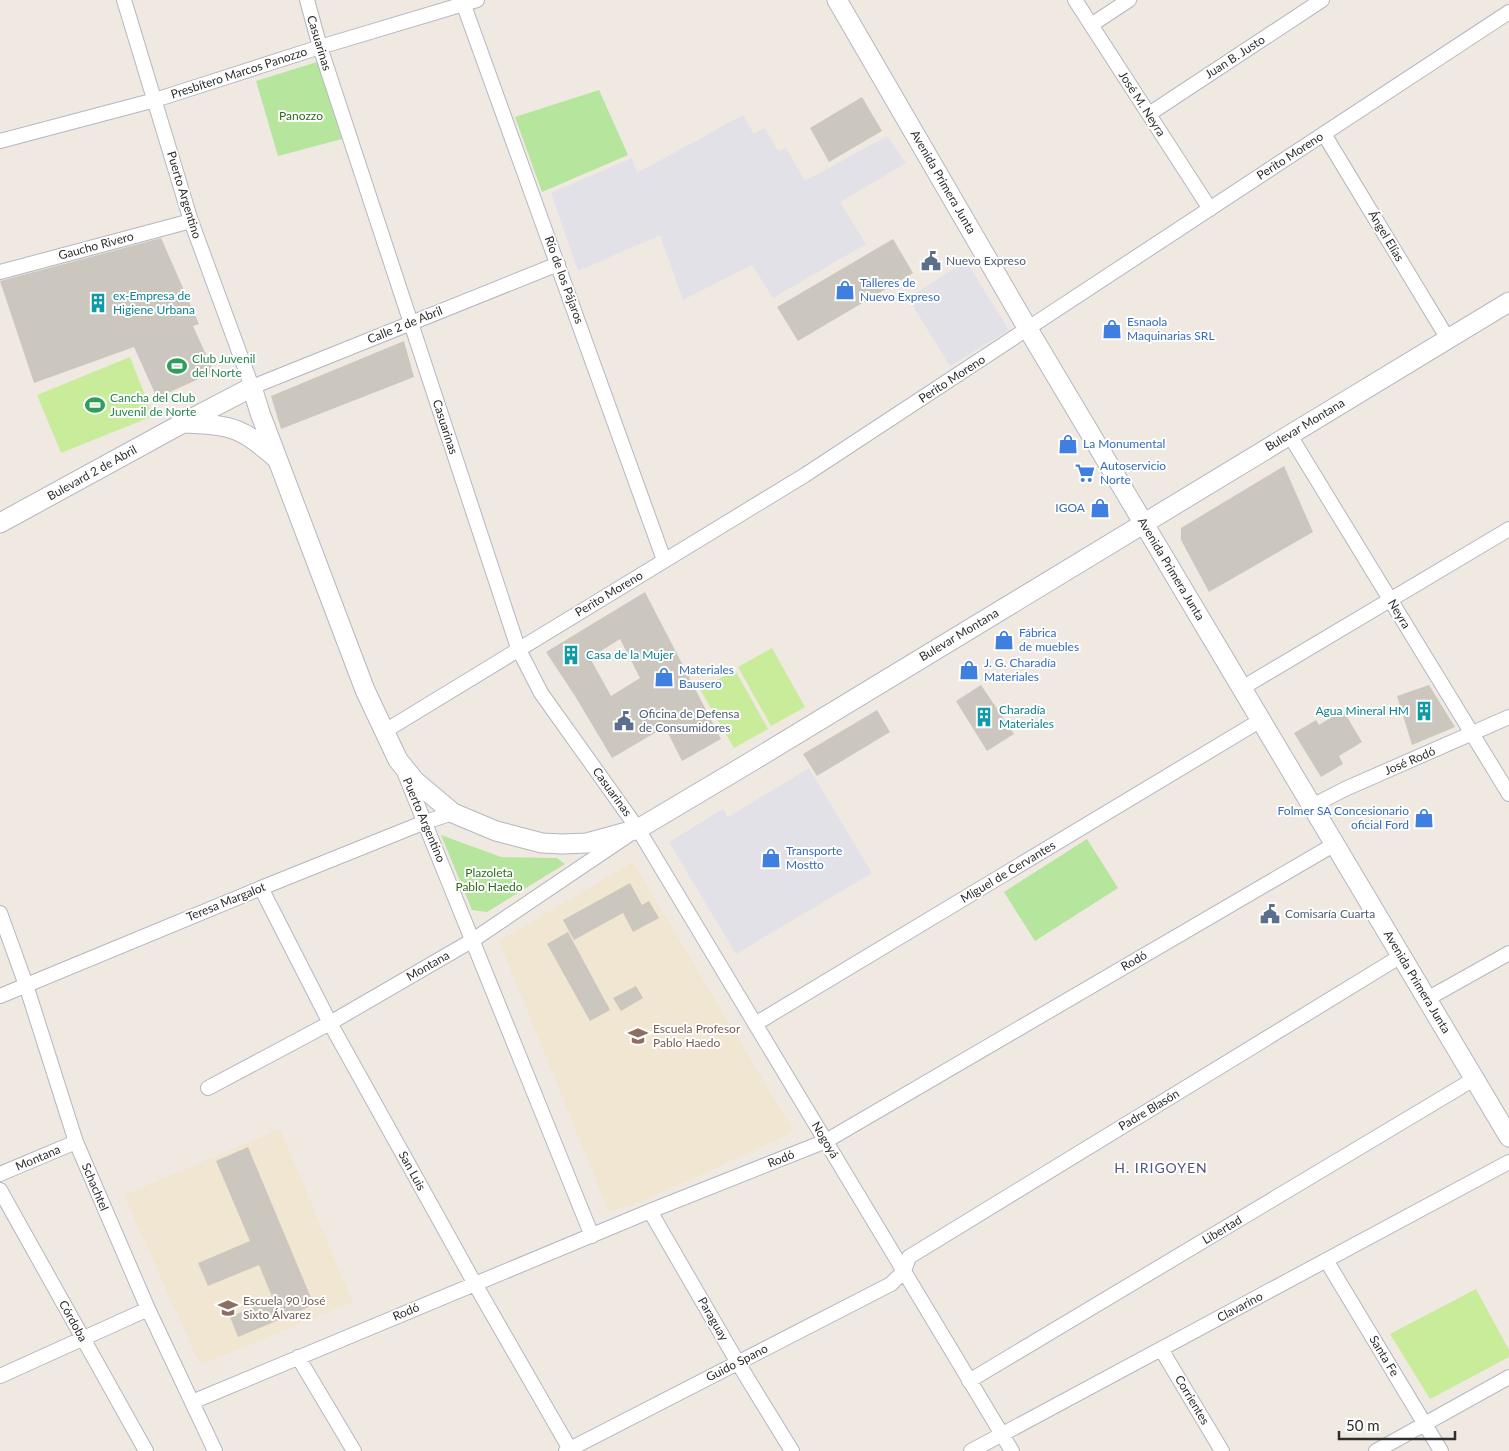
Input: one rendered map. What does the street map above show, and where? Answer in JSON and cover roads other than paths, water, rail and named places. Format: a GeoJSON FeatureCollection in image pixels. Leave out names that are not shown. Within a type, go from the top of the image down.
{"type":"FeatureCollection","features":[{"type":"Feature","properties":{"kind":"main road","name":"Avenida Primera Junta"},"geometry":{"type":"LineString","coordinates":[[837,0],[1028,329],[1509,1137]]}},
{"type":"Feature","properties":{"kind":"main road","name":"Bulevar Montana"},"geometry":{"type":"LineString","coordinates":[[398,760],[415,781],[453,813],[496,831],[542,842],[562,844],[587,843],[638,828],[762,755],[1143,522],[1509,302]]}},
{"type":"Feature","properties":{"kind":"main road","name":"Bulevard 2 de Abril"},"geometry":{"type":"LineString","coordinates":[[0,523],[252,387]]}},
{"type":"Feature","properties":{"kind":"main road","name":"Puerto Argentino"},"geometry":{"type":"LineString","coordinates":[[252,387],[260,413],[365,690],[398,760]]}},
{"type":"Feature","properties":{"kind":"main road"},"geometry":{"type":"LineString","coordinates":[[217,405],[219,421],[258,443],[278,460]]}},
{"type":"Feature","properties":{"kind":"main road"},"geometry":{"type":"LineString","coordinates":[[183,423],[231,429],[250,427],[257,420],[260,413]]}},
{"type":"Feature","properties":{"kind":"street","name":"Puerto Argentino"},"geometry":{"type":"LineString","coordinates":[[124,0],[191,221],[252,387]]}},
{"type":"Feature","properties":{"kind":"street","name":"Casuarinas"},"geometry":{"type":"LineString","coordinates":[[307,0],[320,47],[518,648],[541,693],[638,828]]}},
{"type":"Feature","properties":{"kind":"street","name":"Presbítero Marcos Panozzo"},"geometry":{"type":"LineString","coordinates":[[0,140],[155,100],[463,2],[477,0]]}},
{"type":"Feature","properties":{"kind":"street","name":"José M. Neyra"},"geometry":{"type":"LineString","coordinates":[[1075,0],[1210,209]]}},
{"type":"Feature","properties":{"kind":"street"},"geometry":{"type":"LineString","coordinates":[[1091,25],[1128,0]]}},
{"type":"Feature","properties":{"kind":"street","name":"Juan B. Justo"},"geometry":{"type":"LineString","coordinates":[[1148,114],[1322,0]]}},
{"type":"Feature","properties":{"kind":"street"},"geometry":{"type":"LineString","coordinates":[[1506,0],[1509,3]]}},
{"type":"Feature","properties":{"kind":"street","name":"Río de los Pájaros"},"geometry":{"type":"LineString","coordinates":[[463,2],[664,560]]}},
{"type":"Feature","properties":{"kind":"street","name":"Perito Moreno"},"geometry":{"type":"LineString","coordinates":[[385,731],[805,474],[1509,12]]}},
{"type":"Feature","properties":{"kind":"street","name":"Ángel Elías"},"geometry":{"type":"LineString","coordinates":[[1324,134],[1448,339]]}},
{"type":"Feature","properties":{"kind":"street","name":"Gaucho Rivero"},"geometry":{"type":"LineString","coordinates":[[0,272],[191,221]]}},
{"type":"Feature","properties":{"kind":"street","name":"Calle 2 de Abril"},"geometry":{"type":"LineString","coordinates":[[252,387],[558,264]]}},
{"type":"Feature","properties":{"kind":"street","name":"Neyra"},"geometry":{"type":"LineString","coordinates":[[1290,434],[1509,794]]}},
{"type":"Feature","properties":{"kind":"street"},"geometry":{"type":"LineString","coordinates":[[1242,688],[1509,529]]}},
{"type":"Feature","properties":{"kind":"street","name":"José Rodó"},"geometry":{"type":"LineString","coordinates":[[1312,806],[1345,789],[1509,717]]}},
{"type":"Feature","properties":{"kind":"street","name":"Miguel de Cervantes"},"geometry":{"type":"LineString","coordinates":[[756,1024],[1261,720]]}},
{"type":"Feature","properties":{"kind":"street","name":"Puerto Argentino"},"geometry":{"type":"LineString","coordinates":[[398,760],[425,822],[592,1236]]}},
{"type":"Feature","properties":{"kind":"street","name":"Teresa Margalot"},"geometry":{"type":"LineString","coordinates":[[0,996],[261,888],[425,822],[453,813]]}},
{"type":"Feature","properties":{"kind":"street","name":"Montana"},"geometry":{"type":"LineString","coordinates":[[208,1088],[330,1023],[473,940],[638,828]]}},
{"type":"Feature","properties":{"kind":"street","name":"Nogoyá"},"geometry":{"type":"LineString","coordinates":[[638,828],[1012,1451]]}},
{"type":"Feature","properties":{"kind":"street","name":"Rodó"},"geometry":{"type":"LineString","coordinates":[[192,1402],[650,1211],[826,1141],[1335,844]]}},
{"type":"Feature","properties":{"kind":"street","name":"San Luis"},"geometry":{"type":"LineString","coordinates":[[261,888],[330,1023],[569,1450]]}},
{"type":"Feature","properties":{"kind":"street","name":"Schachtel"},"geometry":{"type":"LineString","coordinates":[[0,913],[26,985],[76,1142],[148,1309],[215,1451]]}},
{"type":"Feature","properties":{"kind":"street"},"geometry":{"type":"LineString","coordinates":[[1427,999],[1509,953]]}},
{"type":"Feature","properties":{"kind":"street","name":"Padre Blasón"},"geometry":{"type":"LineString","coordinates":[[904,1271],[908,1257],[1401,956]]}},
{"type":"Feature","properties":{"kind":"street","name":"Libertad"},"geometry":{"type":"LineString","coordinates":[[969,1381],[1474,1079]]}},
{"type":"Feature","properties":{"kind":"street","name":"Montana"},"geometry":{"type":"LineString","coordinates":[[0,1174],[76,1142]]}},
{"type":"Feature","properties":{"kind":"street","name":"Clavarino"},"geometry":{"type":"LineString","coordinates":[[971,1451],[1509,1162]]}},
{"type":"Feature","properties":{"kind":"street","name":"Córdoba"},"geometry":{"type":"LineString","coordinates":[[0,1190],[146,1451]]}},
{"type":"Feature","properties":{"kind":"street","name":"Paraguay"},"geometry":{"type":"LineString","coordinates":[[650,1211],[738,1363],[792,1451]]}},
{"type":"Feature","properties":{"kind":"street","name":"Santa Fe"},"geometry":{"type":"LineString","coordinates":[[1326,1260],[1441,1451]]}},
{"type":"Feature","properties":{"kind":"street","name":"Guido Spano"},"geometry":{"type":"LineString","coordinates":[[569,1450],[891,1284],[904,1271]]}},
{"type":"Feature","properties":{"kind":"street"},"geometry":{"type":"LineString","coordinates":[[0,1376],[148,1309]]}},
{"type":"Feature","properties":{"kind":"street","name":"Corrientes"},"geometry":{"type":"LineString","coordinates":[[1161,1349],[1222,1451]]}},
{"type":"Feature","properties":{"kind":"street"},"geometry":{"type":"LineString","coordinates":[[298,1357],[354,1451]]}},
{"type":"Feature","properties":{"kind":"street"},"geometry":{"type":"LineString","coordinates":[[1376,1451],[1509,1377]]}},
{"type":"Feature","properties":{"kind":"place","name":"Nuevo Expreso"},"geometry":{"type":"Point","coordinates":[931,261]}},
{"type":"Feature","properties":{"kind":"place","name":"Talleres de Nuevo Expreso"},"geometry":{"type":"Point","coordinates":[845,290]}},
{"type":"Feature","properties":{"kind":"place","name":"ex-Empresa de Higiene Urbana"},"geometry":{"type":"Point","coordinates":[98,303]}},
{"type":"Feature","properties":{"kind":"place","name":"Esnaola Maquinarias SRL"},"geometry":{"type":"Point","coordinates":[1112,329]}},
{"type":"Feature","properties":{"kind":"place","name":"Club Juvenil del Norte"},"geometry":{"type":"Point","coordinates":[177,366]}},
{"type":"Feature","properties":{"kind":"place","name":"Cancha del Club Juvenil de Norte"},"geometry":{"type":"Point","coordinates":[95,405]}},
{"type":"Feature","properties":{"kind":"place","name":"La Monumental"},"geometry":{"type":"Point","coordinates":[1068,444]}},
{"type":"Feature","properties":{"kind":"place","name":"Autoservicio Norte"},"geometry":{"type":"Point","coordinates":[1085,473]}},
{"type":"Feature","properties":{"kind":"place","name":"IGOA"},"geometry":{"type":"Point","coordinates":[1100,508]}},
{"type":"Feature","properties":{"kind":"place","name":"Fábrica de muebles"},"geometry":{"type":"Point","coordinates":[1004,640]}},
{"type":"Feature","properties":{"kind":"place","name":"Casa de la Mujer"},"geometry":{"type":"Point","coordinates":[571,655]}},
{"type":"Feature","properties":{"kind":"place","name":"J. G. Charadía Materiales"},"geometry":{"type":"Point","coordinates":[969,670]}},
{"type":"Feature","properties":{"kind":"place","name":"Materiales Bausero"},"geometry":{"type":"Point","coordinates":[664,677]}},
{"type":"Feature","properties":{"kind":"place","name":"Agua Mineral HM"},"geometry":{"type":"Point","coordinates":[1424,711]}},
{"type":"Feature","properties":{"kind":"place","name":"Charadía Materiales"},"geometry":{"type":"Point","coordinates":[984,717]}},
{"type":"Feature","properties":{"kind":"place","name":"Oficina de Defensa de Consumidores"},"geometry":{"type":"Point","coordinates":[624,721]}},
{"type":"Feature","properties":{"kind":"place","name":"Folmer SA Concesionario oficial Ford"},"geometry":{"type":"Point","coordinates":[1424,818]}},
{"type":"Feature","properties":{"kind":"place","name":"Transporte Mostto"},"geometry":{"type":"Point","coordinates":[771,858]}},
{"type":"Feature","properties":{"kind":"place","name":"Comisaría Cuarta"},"geometry":{"type":"Point","coordinates":[1270,914]}},
{"type":"Feature","properties":{"kind":"place","name":"Escuela Profesor Pablo Haedo"},"geometry":{"type":"Point","coordinates":[638,1036]}},
{"type":"Feature","properties":{"kind":"place","name":"Escuela 90 José Sixto Álvarez"},"geometry":{"type":"Point","coordinates":[228,1308]}},
{"type":"Feature","properties":{"kind":"district","name":"H. IRIGOYEN"},"geometry":{"type":"Point","coordinates":[1161,1168]}},
{"type":"Feature","properties":{"kind":"park label","name":"Panozzo"},"geometry":{"type":"Point","coordinates":[301,116]}},
{"type":"Feature","properties":{"kind":"park label","name":"Plazoleta Pablo Haedo"},"geometry":{"type":"Point","coordinates":[489,880]}}]}
